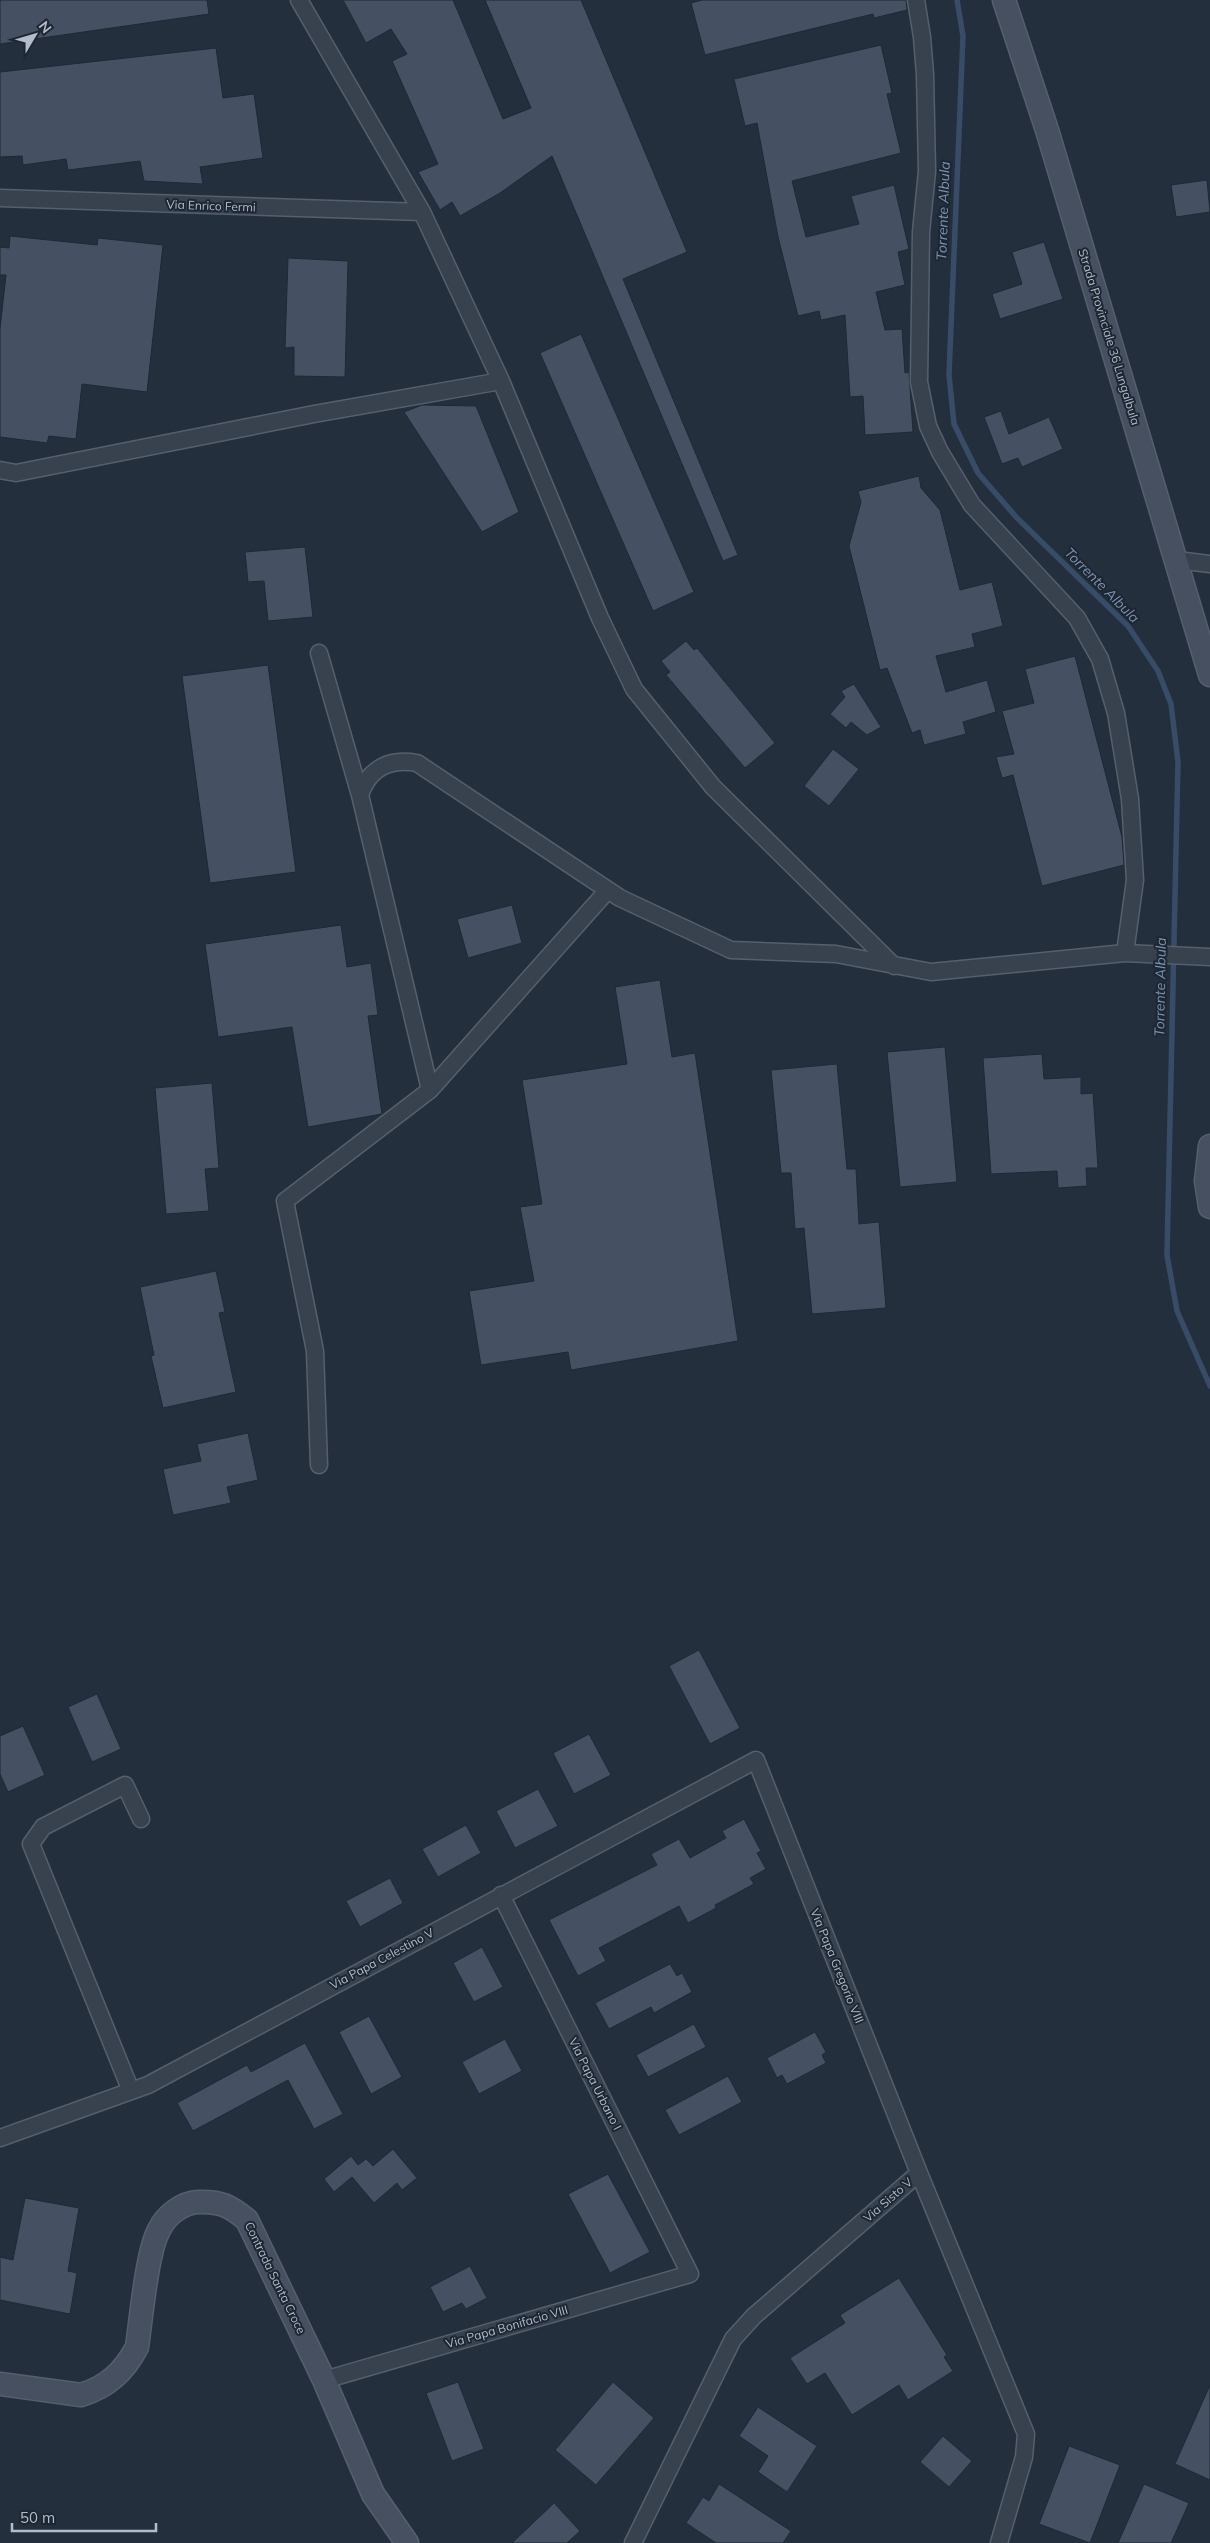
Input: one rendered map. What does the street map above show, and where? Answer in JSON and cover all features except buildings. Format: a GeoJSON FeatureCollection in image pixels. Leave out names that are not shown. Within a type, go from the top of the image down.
{"type":"FeatureCollection","features":[{"type":"Feature","properties":{"kind":"main road","name":"Strada Provinciale 36 Lungalbula"},"geometry":{"type":"LineString","coordinates":[[1004,0],[1047,130],[1177,560],[1210,676]]}},
{"type":"Feature","properties":{"kind":"main road"},"geometry":{"type":"LineString","coordinates":[[1210,1146],[1206,1181],[1210,1207]]}},
{"type":"Feature","properties":{"kind":"main road","name":"Contrada Santa Croce"},"geometry":{"type":"LineString","coordinates":[[0,2384],[81,2395],[114,2379],[131,2359],[137,2347],[151,2256],[158,2230],[174,2211],[191,2202],[207,2202],[230,2206],[247,2220],[324,2380],[373,2494],[407,2543]]}},
{"type":"Feature","properties":{"kind":"street"},"geometry":{"type":"LineString","coordinates":[[298,0],[422,212],[501,381],[600,618],[634,689],[713,786],[894,966]]}},
{"type":"Feature","properties":{"kind":"street"},"geometry":{"type":"LineString","coordinates":[[916,0],[925,74],[927,171],[921,232],[919,382],[928,426],[940,452],[972,505],[1078,618],[1100,658],[1116,713],[1130,798],[1135,880],[1125,953]]}},
{"type":"Feature","properties":{"kind":"street","name":"Via Enrico Fermi"},"geometry":{"type":"LineString","coordinates":[[0,198],[422,212]]}},
{"type":"Feature","properties":{"kind":"street"},"geometry":{"type":"LineString","coordinates":[[0,470],[16,473],[314,414],[501,381]]}},
{"type":"Feature","properties":{"kind":"street"},"geometry":{"type":"LineString","coordinates":[[1177,560],[1210,564]]}},
{"type":"Feature","properties":{"kind":"street"},"geometry":{"type":"LineString","coordinates":[[319,653],[360,794],[430,1090]]}},
{"type":"Feature","properties":{"kind":"street"},"geometry":{"type":"LineString","coordinates":[[360,794],[368,777],[384,764],[406,760],[417,763],[620,898],[731,950],[836,954],[931,972],[1125,953],[1208,957]]}},
{"type":"Feature","properties":{"kind":"street"},"geometry":{"type":"LineString","coordinates":[[319,1465],[315,1351],[284,1201],[430,1090],[608,890]]}},
{"type":"Feature","properties":{"kind":"street","name":"Via Papa Celestino V"},"geometry":{"type":"LineString","coordinates":[[0,2138],[148,2085],[500,1895],[756,1760]]}},
{"type":"Feature","properties":{"kind":"street","name":"Via Papa Gregorio VIII"},"geometry":{"type":"LineString","coordinates":[[756,1760],[919,2173]]}},
{"type":"Feature","properties":{"kind":"street"},"geometry":{"type":"LineString","coordinates":[[131,2091],[31,1844],[43,1827],[125,1785],[141,1819]]}},
{"type":"Feature","properties":{"kind":"street","name":"Via Papa Urbano I"},"geometry":{"type":"LineString","coordinates":[[500,1895],[690,2274]]}},
{"type":"Feature","properties":{"kind":"street","name":"Via Sisto V"},"geometry":{"type":"LineString","coordinates":[[639,2541],[733,2339],[754,2316],[919,2173],[1026,2434],[1024,2457],[999,2543]]}},
{"type":"Feature","properties":{"kind":"street","name":"Via Papa Bonifacio VIII"},"geometry":{"type":"LineString","coordinates":[[324,2380],[690,2274]]}},
{"type":"Feature","properties":{"kind":"waterway","name":"Torrente Albula"},"geometry":{"type":"LineString","coordinates":[[957,0],[963,36],[949,375],[954,424],[978,473],[1017,518],[1128,626],[1158,671],[1171,704],[1178,762],[1167,1255],[1177,1311],[1210,1386]]}}]}
